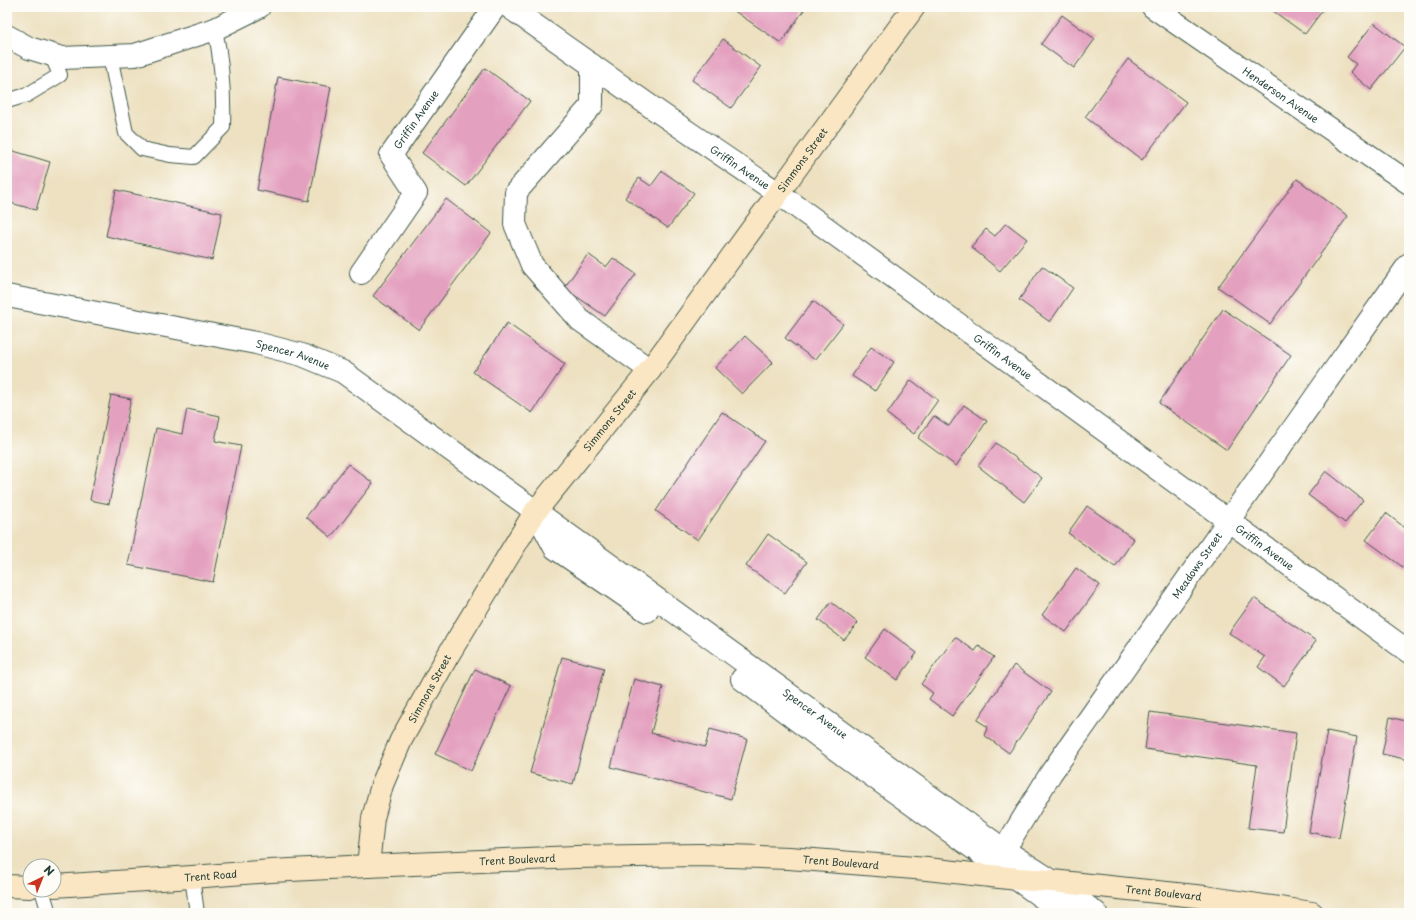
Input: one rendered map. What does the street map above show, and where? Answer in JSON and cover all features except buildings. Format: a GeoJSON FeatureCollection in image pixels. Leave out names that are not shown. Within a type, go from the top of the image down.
{"type":"FeatureCollection","features":[{"type":"Feature","properties":{"kind":"street"},"geometry":{"type":"LineString","coordinates":[[7,36],[29,48],[62,58],[135,55],[215,29],[259,7]]}},
{"type":"Feature","properties":{"kind":"street","name":"Griffin Avenue"},"geometry":{"type":"LineString","coordinates":[[361,272],[416,193],[391,155],[495,7]]}},
{"type":"Feature","properties":{"kind":"street","name":"Griffin Avenue"},"geometry":{"type":"LineString","coordinates":[[509,7],[778,193],[1409,652]]}},
{"type":"Feature","properties":{"kind":"street","name":"Simmons Street"},"geometry":{"type":"LineString","coordinates":[[368,866],[373,818],[382,785],[400,740],[447,657],[536,512],[650,370],[914,7]]}},
{"type":"Feature","properties":{"kind":"street","name":"Henderson Avenue"},"geometry":{"type":"LineString","coordinates":[[1153,7],[1409,183]]}},
{"type":"Feature","properties":{"kind":"street"},"geometry":{"type":"LineString","coordinates":[[592,65],[592,105],[516,192],[515,224],[532,265],[580,320],[650,370]]}},
{"type":"Feature","properties":{"kind":"street","name":"Meadows Street"},"geometry":{"type":"LineString","coordinates":[[1004,850],[1051,773],[1409,264]]}},
{"type":"Feature","properties":{"kind":"street","name":"Spencer Avenue"},"geometry":{"type":"LineString","coordinates":[[7,296],[256,343],[302,355],[343,372],[1004,850],[1052,881],[1096,913]]}},
{"type":"Feature","properties":{"kind":"street","name":"Spencer Avenue"},"geometry":{"type":"LineString","coordinates":[[536,512],[555,548],[701,649],[846,757],[1064,913]]}},
{"type":"Feature","properties":{"kind":"street","name":"Trent Boulevard"},"geometry":{"type":"LineString","coordinates":[[368,866],[576,857],[700,855],[789,858],[927,868],[1018,879],[1052,881],[1205,897],[1312,913]]}},
{"type":"Feature","properties":{"kind":"street","name":"Trent Road"},"geometry":{"type":"LineString","coordinates":[[62,885],[368,866]]}},
{"type":"Feature","properties":{"kind":"street"},"geometry":{"type":"LineString","coordinates":[[7,886],[22,887]]}},
{"type":"Feature","properties":{"kind":"lane"},"geometry":{"type":"LineString","coordinates":[[110,56],[126,132],[142,149],[170,155],[194,157],[224,128],[224,91],[220,52],[215,29]]}},
{"type":"Feature","properties":{"kind":"lane"},"geometry":{"type":"LineString","coordinates":[[7,101],[27,95],[60,75],[52,54]]}},
{"type":"Feature","properties":{"kind":"lane"},"geometry":{"type":"LineString","coordinates":[[192,877],[197,913]]}},
{"type":"Feature","properties":{"kind":"lane"},"geometry":{"type":"LineString","coordinates":[[44,898],[49,913]]}}]}
